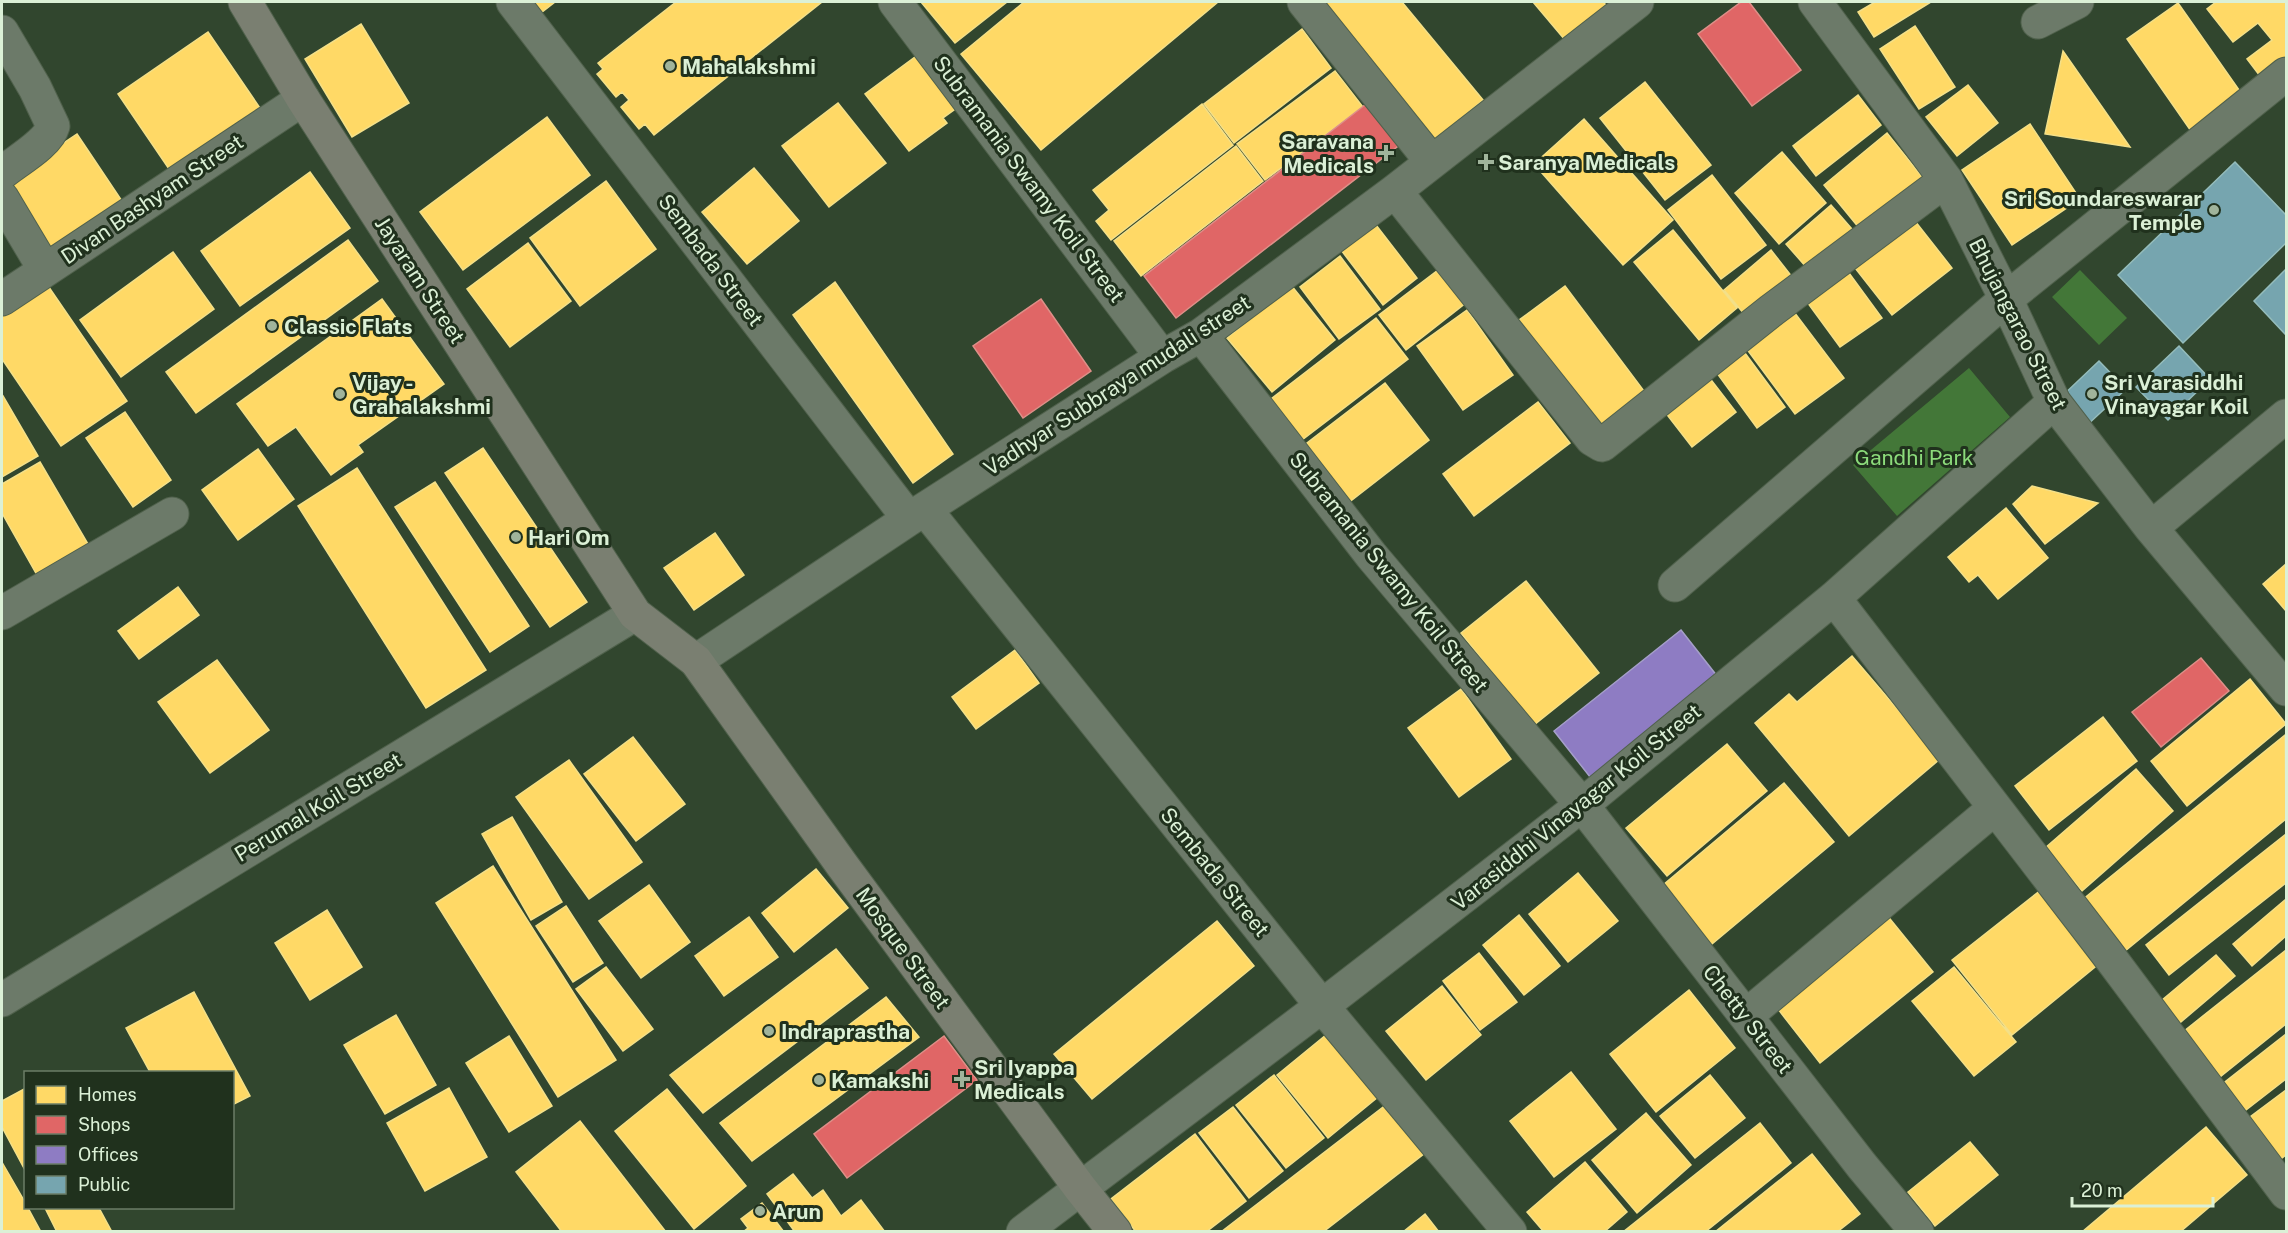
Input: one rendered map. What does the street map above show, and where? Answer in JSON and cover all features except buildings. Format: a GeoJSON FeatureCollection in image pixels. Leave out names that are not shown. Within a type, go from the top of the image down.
{"type":"FeatureCollection","features":[{"type":"Feature","properties":{"kind":"main road","name":"Jayaram Street"},"geometry":{"type":"LineString","coordinates":[[245,2],[303,99],[635,614],[696,661]]}},
{"type":"Feature","properties":{"kind":"main road","name":"Mosque Street"},"geometry":{"type":"LineString","coordinates":[[696,661],[842,865],[1080,1188],[1115,1232]]}},
{"type":"Feature","properties":{"kind":"street","name":"Sembada Street"},"geometry":{"type":"LineString","coordinates":[[513,2],[917,514],[1510,1232]]}},
{"type":"Feature","properties":{"kind":"street","name":"Subramania Swamy Koil Street"},"geometry":{"type":"LineString","coordinates":[[895,2],[1162,357]]}},
{"type":"Feature","properties":{"kind":"street"},"geometry":{"type":"LineString","coordinates":[[1304,2],[1432,162]]}},
{"type":"Feature","properties":{"kind":"street","name":"Vadhyar Subbraya mudali street"},"geometry":{"type":"LineString","coordinates":[[696,661],[917,514],[1162,357],[1201,335],[1395,191],[1637,2]]}},
{"type":"Feature","properties":{"kind":"street","name":"Bhujangarao Street"},"geometry":{"type":"LineString","coordinates":[[1815,2],[1946,180],[2006,299],[2054,402],[2151,528],[2286,688]]}},
{"type":"Feature","properties":{"kind":"street"},"geometry":{"type":"LineString","coordinates":[[2038,22],[2077,2]]}},
{"type":"Feature","properties":{"kind":"street"},"geometry":{"type":"LineString","coordinates":[[2,32],[35,88],[53,126],[51,133],[42,142],[2,173]]}},
{"type":"Feature","properties":{"kind":"street"},"geometry":{"type":"LineString","coordinates":[[1675,585],[2006,299],[2286,74]]}},
{"type":"Feature","properties":{"kind":"street","name":"Divan Bashyam Street"},"geometry":{"type":"LineString","coordinates":[[2,299],[303,99]]}},
{"type":"Feature","properties":{"kind":"street"},"geometry":{"type":"LineString","coordinates":[[1395,191],[1592,439],[1602,445],[1772,310],[1946,180]]}},
{"type":"Feature","properties":{"kind":"street"},"geometry":{"type":"LineString","coordinates":[[2,198],[45,270]]}},
{"type":"Feature","properties":{"kind":"street","name":"Subramania Swamy Koil Street"},"geometry":{"type":"LineString","coordinates":[[1201,335],[1371,555],[1582,805]]}},
{"type":"Feature","properties":{"kind":"street","name":"Varasiddhi Vinayagar Koil Street"},"geometry":{"type":"LineString","coordinates":[[1023,1232],[1323,1006],[1582,805],[1834,598],[2054,402]]}},
{"type":"Feature","properties":{"kind":"street"},"geometry":{"type":"LineString","coordinates":[[2151,528],[2286,416]]}},
{"type":"Feature","properties":{"kind":"street"},"geometry":{"type":"LineString","coordinates":[[2,613],[172,514]]}},
{"type":"Feature","properties":{"kind":"street"},"geometry":{"type":"LineString","coordinates":[[1834,598],[2286,1193]]}},
{"type":"Feature","properties":{"kind":"street","name":"Perumal Koil Street"},"geometry":{"type":"LineString","coordinates":[[2,1000],[635,614]]}},
{"type":"Feature","properties":{"kind":"street","name":"Chetty Street"},"geometry":{"type":"LineString","coordinates":[[1582,805],[1862,1166],[1917,1232]]}},
{"type":"Feature","properties":{"kind":"street"},"geometry":{"type":"LineString","coordinates":[[1746,1016],[1995,808]]}},
{"type":"Feature","properties":{"kind":"green space"},"geometry":{"type":"Polygon","coordinates":[[[2080,270],[2127,318],[2099,345],[2052,297],[2080,270]]]}},
{"type":"Feature","properties":{"kind":"green space","name":"Gandhi Park"},"geometry":{"type":"Polygon","coordinates":[[[1969,368],[2010,417],[1897,516],[1853,465],[1969,368]]]}},
{"type":"Feature","properties":{"kind":"place","name":"Mahalakshmi"},"geometry":{"type":"Point","coordinates":[670,66]}},
{"type":"Feature","properties":{"kind":"place","name":"Saravana Medicals"},"geometry":{"type":"Point","coordinates":[1386,153]}},
{"type":"Feature","properties":{"kind":"place","name":"Saranya Medicals"},"geometry":{"type":"Point","coordinates":[1486,162]}},
{"type":"Feature","properties":{"kind":"place","name":"Sri Soundareswarar Temple"},"geometry":{"type":"Point","coordinates":[2214,210]}},
{"type":"Feature","properties":{"kind":"place","name":"Classic Flats"},"geometry":{"type":"Point","coordinates":[272,326]}},
{"type":"Feature","properties":{"kind":"place","name":"Vijay - Grahalakshmi"},"geometry":{"type":"Point","coordinates":[340,394]}},
{"type":"Feature","properties":{"kind":"place","name":"Sri Varasiddhi Vinayagar Koil"},"geometry":{"type":"Point","coordinates":[2092,394]}},
{"type":"Feature","properties":{"kind":"place","name":"Hari Om"},"geometry":{"type":"Point","coordinates":[516,537]}},
{"type":"Feature","properties":{"kind":"place","name":"Indraprastha"},"geometry":{"type":"Point","coordinates":[769,1031]}},
{"type":"Feature","properties":{"kind":"place","name":"Sri Iyappa Medicals"},"geometry":{"type":"Point","coordinates":[962,1079]}},
{"type":"Feature","properties":{"kind":"place","name":"Kamakshi"},"geometry":{"type":"Point","coordinates":[819,1080]}},
{"type":"Feature","properties":{"kind":"place","name":"Arun"},"geometry":{"type":"Point","coordinates":[760,1211]}}]}
